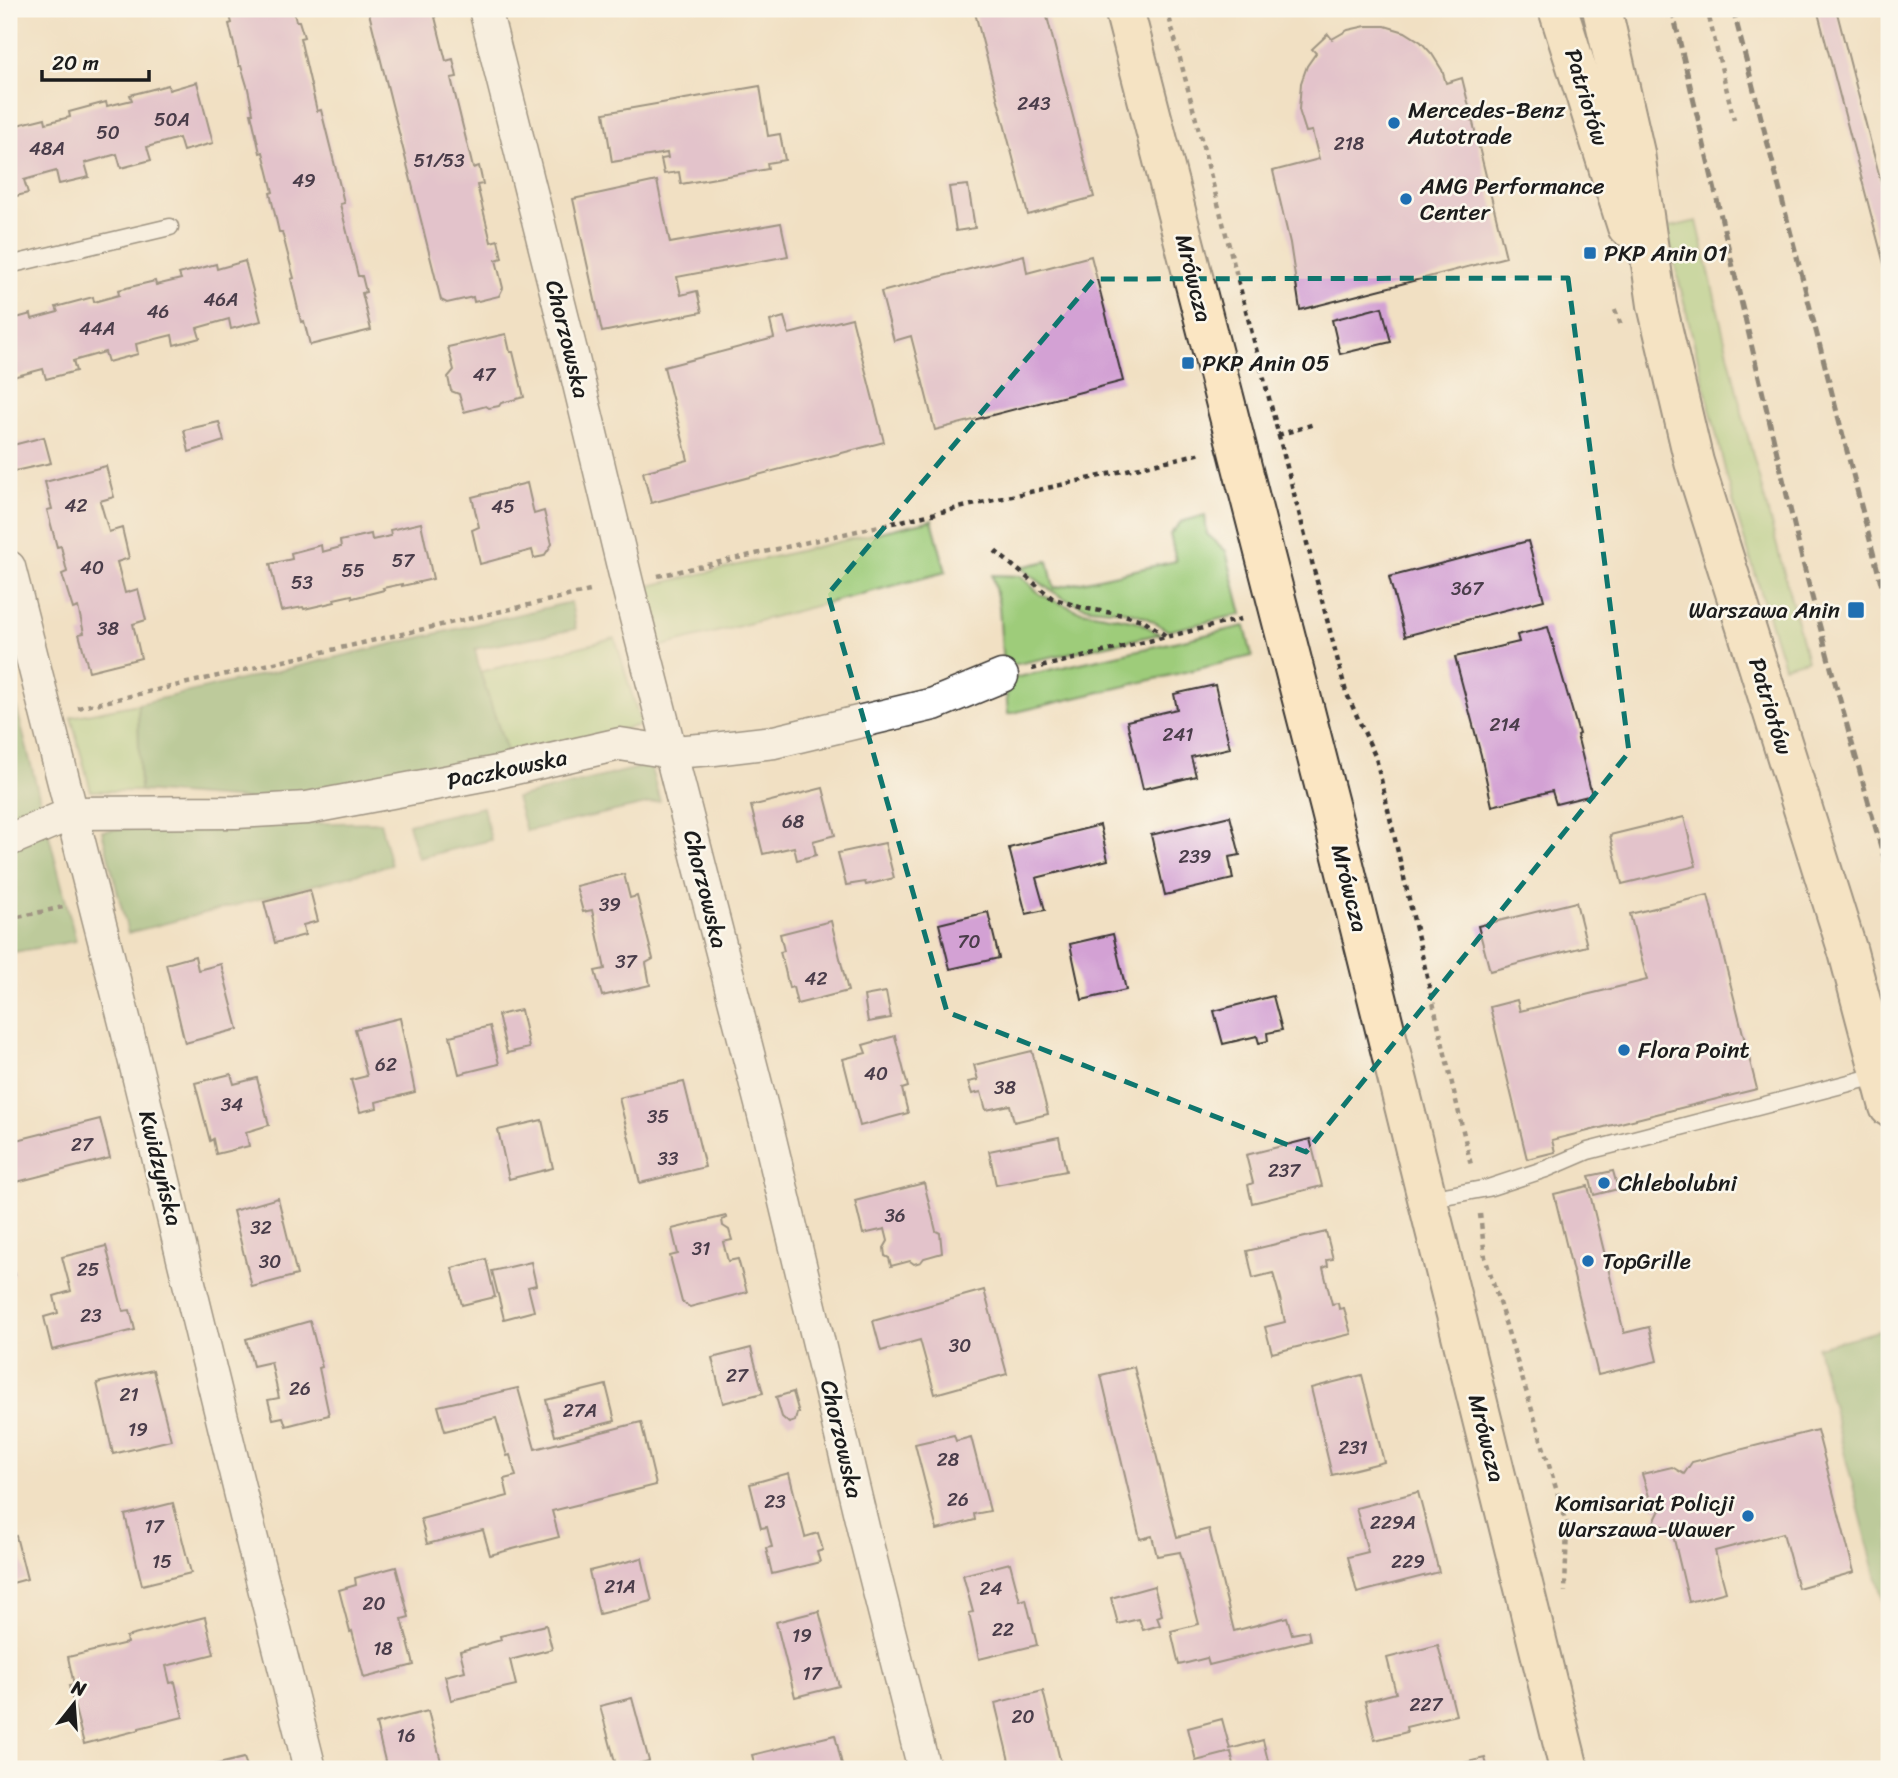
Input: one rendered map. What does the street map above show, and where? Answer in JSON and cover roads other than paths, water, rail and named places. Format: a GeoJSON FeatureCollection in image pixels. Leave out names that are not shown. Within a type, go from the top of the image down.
{"type":"FeatureCollection","features":[{"type":"Feature","properties":{"kind":"street","name":"Chorzowska"},"geometry":{"type":"LineString","coordinates":[[485,9],[769,1135],[924,1769]]}},
{"type":"Feature","properties":{"kind":"street","name":"Mrówcza"},"geometry":{"type":"LineString","coordinates":[[1124,9],[1331,808],[1569,1769]]}},
{"type":"Feature","properties":{"kind":"street","name":"Patriotów"},"geometry":{"type":"LineString","coordinates":[[1558,9],[1588,97],[1620,209],[1657,305]]}},
{"type":"Feature","properties":{"kind":"street","name":"Patriotów"},"geometry":{"type":"LineString","coordinates":[[1602,9],[1635,153],[1657,305],[1694,462],[1844,938],[1885,1091]]}},
{"type":"Feature","properties":{"kind":"street","name":"Kwidzyńska"},"geometry":{"type":"LineString","coordinates":[[9,567],[135,1059],[310,1769]]}},
{"type":"Feature","properties":{"kind":"street","name":"Paczkowska"},"geometry":{"type":"LineString","coordinates":[[9,840],[73,813],[236,812],[307,808],[498,772],[620,744],[671,752],[774,742],[934,704],[1002,676]]}},
{"type":"Feature","properties":{"kind":"lane"},"geometry":{"type":"LineString","coordinates":[[9,265],[170,227]]}},
{"type":"Feature","properties":{"kind":"lane"},"geometry":{"type":"LineString","coordinates":[[1428,1199],[1477,1191],[1546,1169],[1588,1151],[1885,1091]]}},
{"type":"Feature","properties":{"kind":"railway"},"geometry":{"type":"LineString","coordinates":[[1672,9],[1802,559],[1889,876]]}},
{"type":"Feature","properties":{"kind":"railway"},"geometry":{"type":"LineString","coordinates":[[1733,9],[1889,614]]}},
{"type":"Feature","properties":{"kind":"place","name":"Mercedes-Benz Autotrade"},"geometry":{"type":"Point","coordinates":[1394,123]}},
{"type":"Feature","properties":{"kind":"place","name":"AMG Performance Center"},"geometry":{"type":"Point","coordinates":[1406,199]}},
{"type":"Feature","properties":{"kind":"place","name":"PKP Anin 01"},"geometry":{"type":"Point","coordinates":[1590,253]}},
{"type":"Feature","properties":{"kind":"place","name":"PKP Anin 05"},"geometry":{"type":"Point","coordinates":[1188,363]}},
{"type":"Feature","properties":{"kind":"place","name":"Warszawa Anin"},"geometry":{"type":"Point","coordinates":[1856,610]}},
{"type":"Feature","properties":{"kind":"place","name":"Flora Point"},"geometry":{"type":"Point","coordinates":[1624,1050]}},
{"type":"Feature","properties":{"kind":"place","name":"Chlebolubni"},"geometry":{"type":"Point","coordinates":[1604,1183]}},
{"type":"Feature","properties":{"kind":"place","name":"TopGrille"},"geometry":{"type":"Point","coordinates":[1588,1261]}},
{"type":"Feature","properties":{"kind":"place","name":"Komisariat Policji Warszawa-Wawer"},"geometry":{"type":"Point","coordinates":[1748,1516]}}]}
